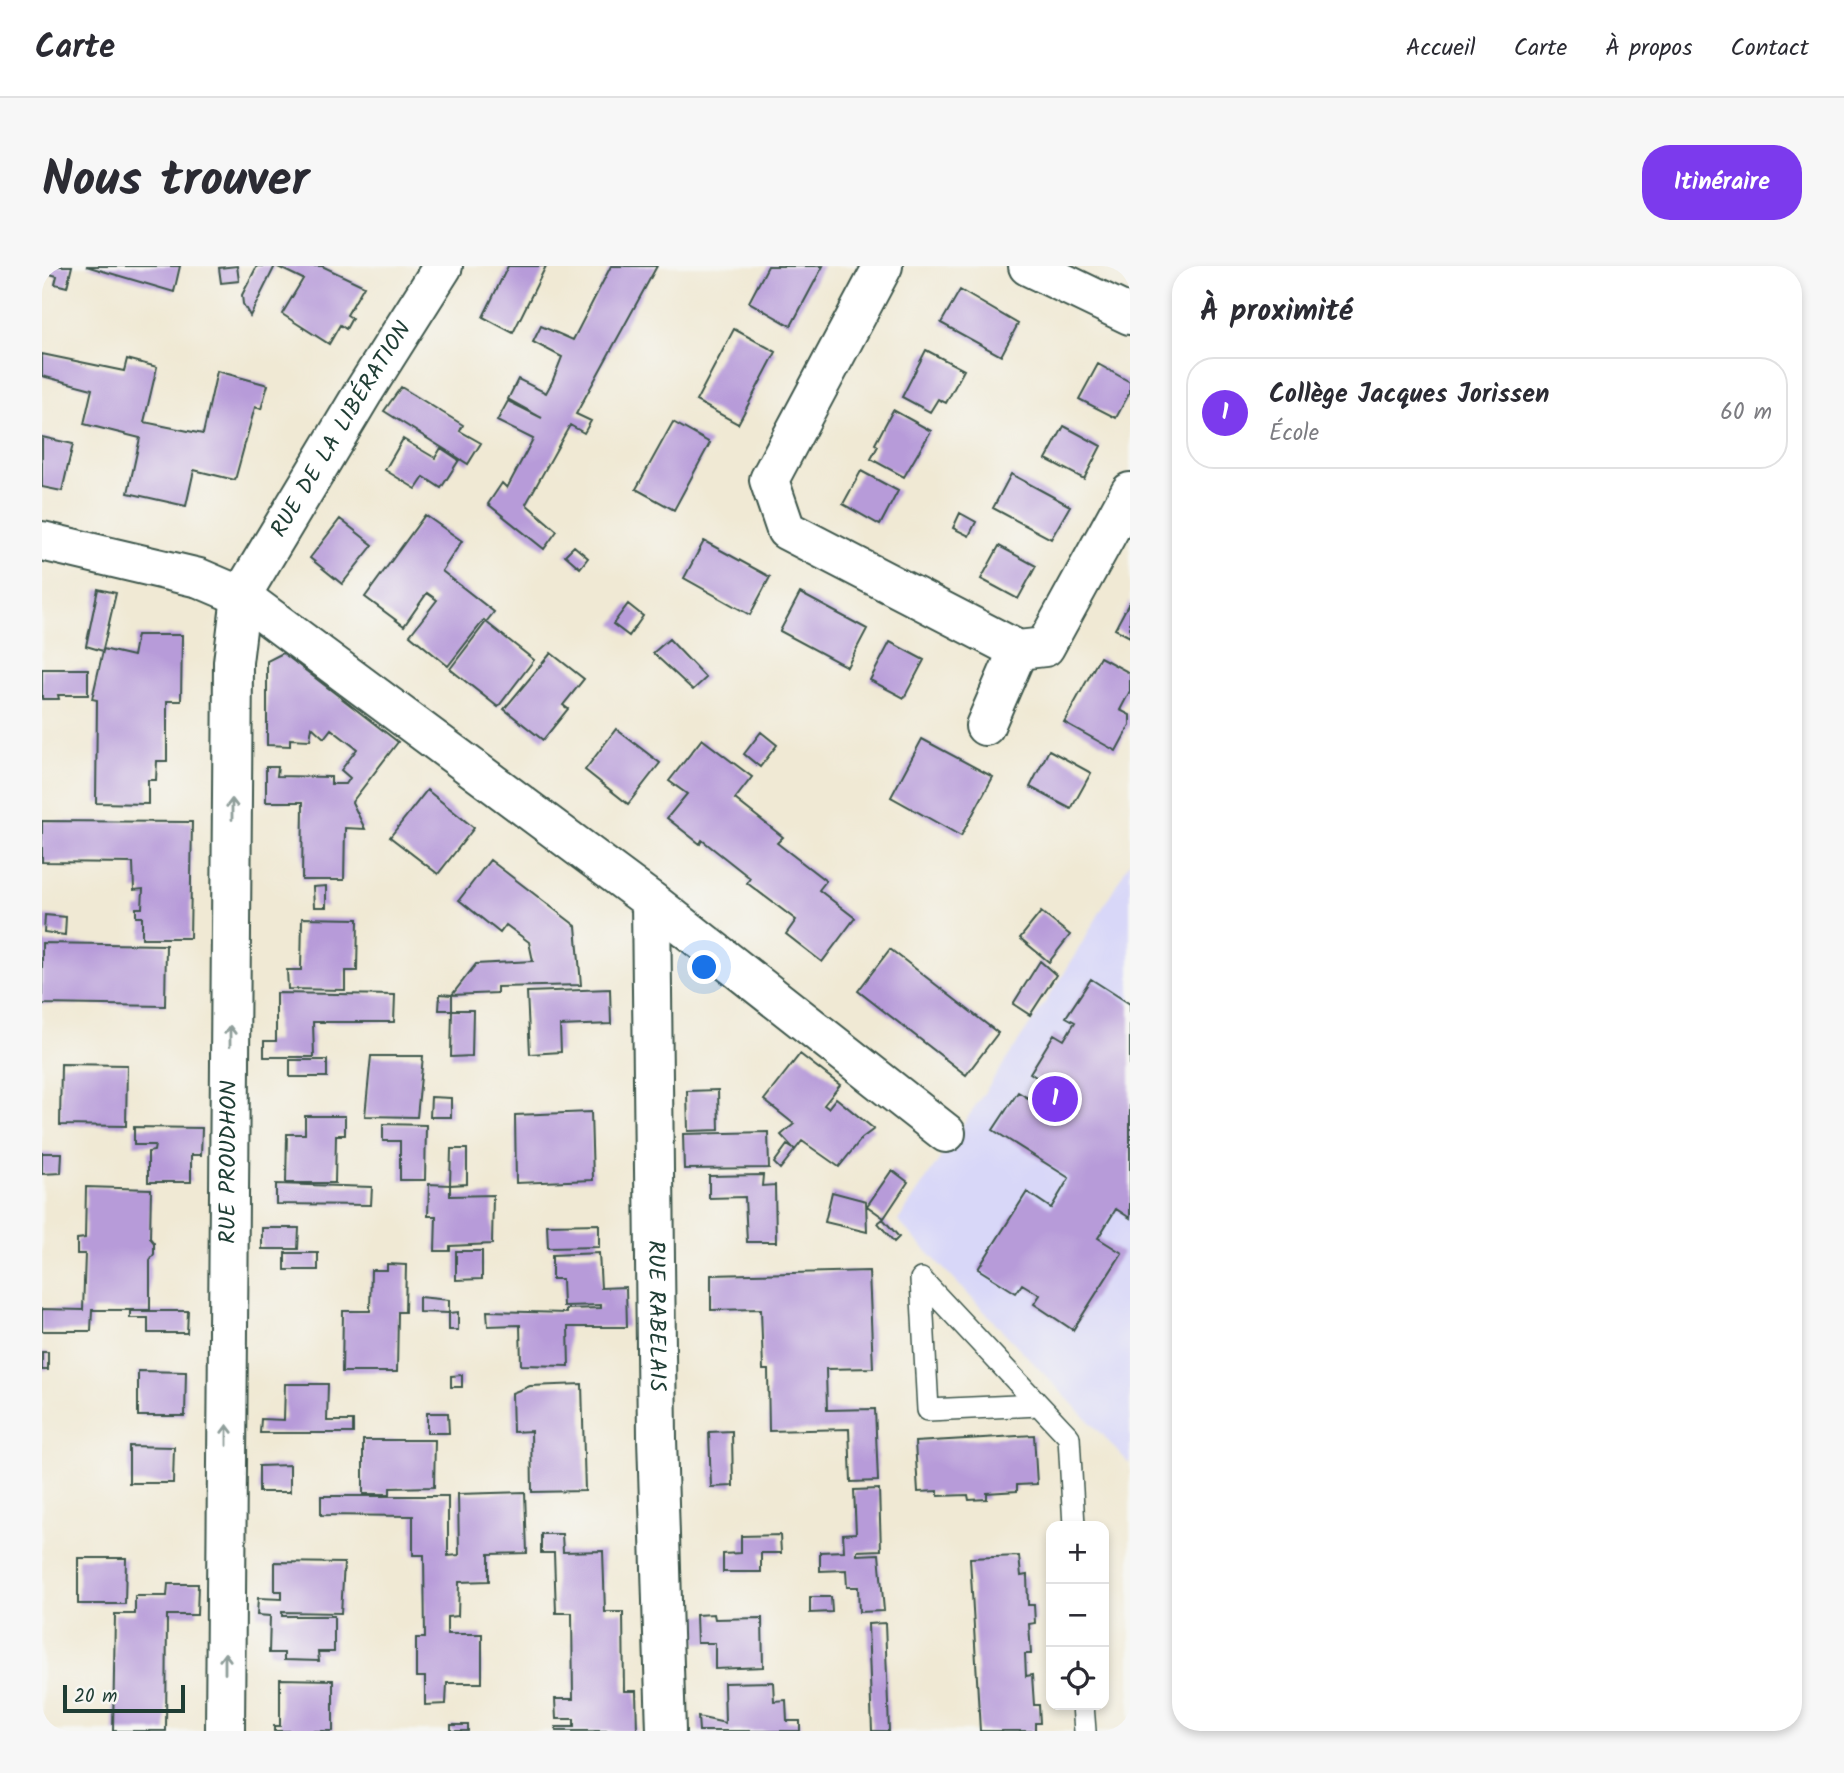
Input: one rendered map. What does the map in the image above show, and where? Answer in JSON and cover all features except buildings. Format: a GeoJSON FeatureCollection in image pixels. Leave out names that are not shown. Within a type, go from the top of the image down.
{"type":"FeatureCollection","features":[{"type":"Feature","properties":{"kind":"street","name":"RUE DE LA LIBÉRATION"},"geometry":{"type":"LineString","coordinates":[[241,596],[363,391],[443,266]]}},
{"type":"Feature","properties":{"kind":"street"},"geometry":{"type":"LineString","coordinates":[[883,266],[769,480],[786,530],[1018,650],[1045,647],[1130,492]]}},
{"type":"Feature","properties":{"kind":"street"},"geometry":{"type":"LineString","coordinates":[[1028,266],[1130,315]]}},
{"type":"Feature","properties":{"kind":"street"},"geometry":{"type":"LineString","coordinates":[[42,541],[199,578],[241,596],[651,901],[946,1133]]}},
{"type":"Feature","properties":{"kind":"street","name":"RUE PROUDHON"},"geometry":{"type":"LineString","coordinates":[[225,1731],[233,663],[241,596]]}},
{"type":"Feature","properties":{"kind":"street"},"geometry":{"type":"LineString","coordinates":[[985,726],[1018,650]]}},
{"type":"Feature","properties":{"kind":"street","name":"RUE RABELAIS"},"geometry":{"type":"LineString","coordinates":[[651,901],[657,1438],[666,1731]]}},
{"type":"Feature","properties":{"kind":"lane"},"geometry":{"type":"LineString","coordinates":[[1040,1405],[928,1410],[921,1279],[1040,1405],[1069,1437],[1074,1521]]}},
{"type":"Feature","properties":{"kind":"lane"},"geometry":{"type":"LineString","coordinates":[[1083,1710],[1085,1731]]}},
{"type":"Feature","properties":{"kind":"shaded area"},"geometry":{"type":"Polygon","coordinates":[[[1130,861],[1129,1463],[898,1221],[1062,977],[1130,861]]]}},
{"type":"Feature","properties":{"kind":"place","name":"Collège Jacques Jorissen"},"geometry":{"type":"Point","coordinates":[1055,1099]}}]}
